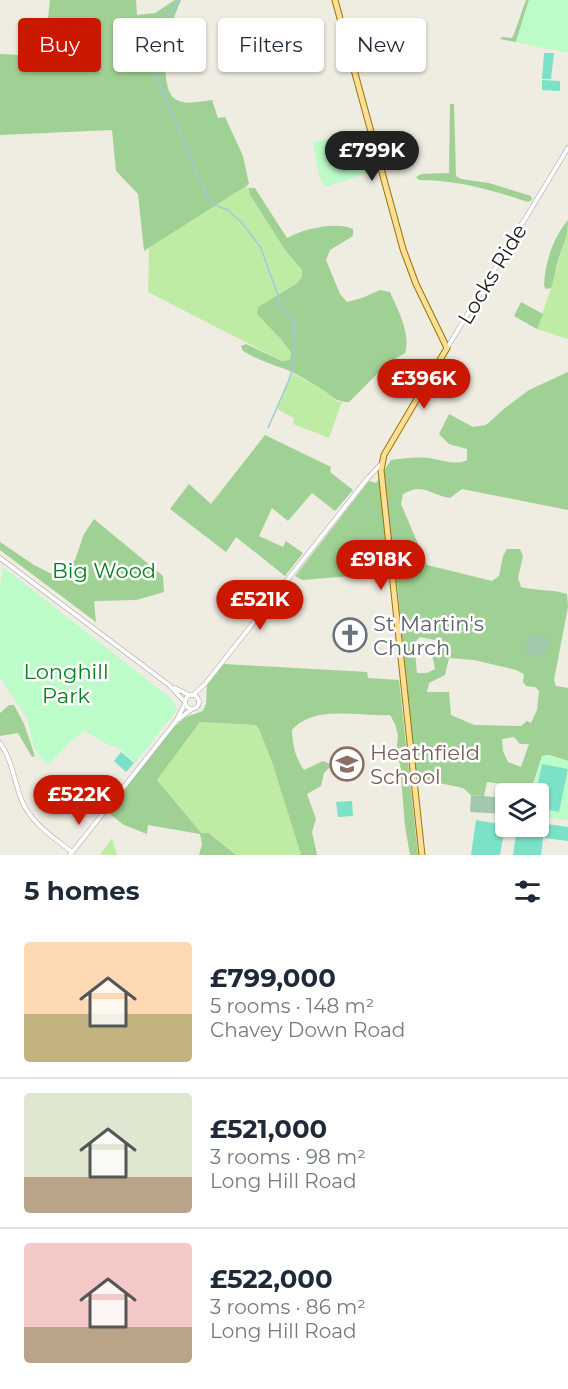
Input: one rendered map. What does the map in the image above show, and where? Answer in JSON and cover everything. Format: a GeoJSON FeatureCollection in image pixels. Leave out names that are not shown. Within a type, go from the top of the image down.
{"type":"FeatureCollection","features":[{"type":"Feature","properties":{"kind":"main road"},"geometry":{"type":"LineString","coordinates":[[336,0],[403,249],[447,348]]}},
{"type":"Feature","properties":{"kind":"main road","name":"Locks Ride"},"geometry":{"type":"LineString","coordinates":[[382,463],[384,454],[447,348]]}},
{"type":"Feature","properties":{"kind":"main road"},"geometry":{"type":"LineString","coordinates":[[382,463],[383,492],[422,855]]}},
{"type":"Feature","properties":{"kind":"street","name":"Locks Ride"},"geometry":{"type":"LineString","coordinates":[[447,348],[568,148]]}},
{"type":"Feature","properties":{"kind":"street"},"geometry":{"type":"LineString","coordinates":[[0,744],[6,753],[21,800],[29,815],[71,854],[176,722],[198,706],[198,698],[205,684],[366,479],[382,463]]}},
{"type":"Feature","properties":{"kind":"street"},"geometry":{"type":"LineString","coordinates":[[0,558],[169,685],[198,698]]}},
{"type":"Feature","properties":{"kind":"street"},"geometry":{"type":"LineString","coordinates":[[176,722],[184,703],[205,684]]}},
{"type":"Feature","properties":{"kind":"street"},"geometry":{"type":"LineString","coordinates":[[169,685],[192,709]]}},
{"type":"Feature","properties":{"kind":"green space"},"geometry":{"type":"Polygon","coordinates":[[[50,0],[136,0],[137,15],[155,13],[175,0],[181,0],[174,18],[113,18],[113,72],[166,72],[168,87],[175,99],[184,102],[212,100],[218,118],[225,117],[243,156],[249,184],[144,251],[138,194],[116,171],[112,130],[0,135],[0,54],[18,55],[18,72],[101,72],[101,18],[48,18],[50,0]]]}},
{"type":"Feature","properties":{"kind":"green space"},"geometry":{"type":"Polygon","coordinates":[[[526,0],[529,0],[516,42],[500,39],[502,37],[512,38],[526,0]]]}},
{"type":"Feature","properties":{"kind":"green space"},"geometry":{"type":"Polygon","coordinates":[[[529,0],[568,0],[568,53],[516,42],[529,0]]]}},
{"type":"Feature","properties":{"kind":"green space"},"geometry":{"type":"Polygon","coordinates":[[[544,53],[554,53],[551,79],[542,79],[544,53]]]}},
{"type":"Feature","properties":{"kind":"green space"},"geometry":{"type":"Polygon","coordinates":[[[542,80],[560,81],[560,91],[542,90],[542,80]]]}},
{"type":"Feature","properties":{"kind":"green space"},"geometry":{"type":"Polygon","coordinates":[[[450,104],[454,104],[456,176],[531,196],[532,200],[528,202],[474,186],[419,180],[416,177],[421,174],[449,173],[450,104]]]}},
{"type":"Feature","properties":{"kind":"green space"},"geometry":{"type":"Polygon","coordinates":[[[366,131],[376,170],[325,187],[319,175],[313,142],[366,131]]]}},
{"type":"Feature","properties":{"kind":"green space"},"geometry":{"type":"Polygon","coordinates":[[[246,185],[285,250],[302,270],[302,277],[296,284],[258,307],[291,354],[290,360],[282,361],[148,292],[149,248],[246,185]]]}},
{"type":"Feature","properties":{"kind":"green space"},"geometry":{"type":"Polygon","coordinates":[[[248,188],[255,188],[287,238],[320,227],[338,226],[353,229],[353,236],[330,250],[326,260],[340,294],[347,302],[380,290],[390,292],[405,330],[405,353],[389,362],[349,402],[336,399],[297,374],[257,359],[243,351],[241,346],[246,344],[282,361],[290,360],[291,353],[257,314],[258,307],[296,284],[302,277],[302,270],[285,250],[250,195],[248,188]]]}},
{"type":"Feature","properties":{"kind":"green space"},"geometry":{"type":"Polygon","coordinates":[[[568,220],[566,238],[552,285],[551,288],[546,289],[544,286],[548,259],[558,235],[568,220]]]}},
{"type":"Feature","properties":{"kind":"green space"},"geometry":{"type":"Polygon","coordinates":[[[568,227],[568,339],[537,329],[568,227]]]}},
{"type":"Feature","properties":{"kind":"green space"},"geometry":{"type":"Polygon","coordinates":[[[521,302],[543,314],[537,329],[514,316],[521,302]]]}},
{"type":"Feature","properties":{"kind":"green space"},"geometry":{"type":"Polygon","coordinates":[[[568,372],[568,510],[462,489],[450,498],[416,489],[403,494],[401,504],[427,565],[492,581],[499,576],[503,556],[507,549],[520,549],[523,556],[518,578],[521,587],[567,594],[568,607],[554,680],[556,686],[568,688],[568,761],[549,755],[542,756],[533,783],[487,782],[484,796],[471,795],[463,788],[416,778],[397,583],[387,573],[302,580],[295,576],[369,481],[376,483],[391,460],[429,458],[454,463],[463,462],[467,460],[467,449],[449,444],[439,434],[449,414],[473,427],[486,425],[529,390],[568,372]],[[420,637],[414,643],[417,673],[427,673],[435,669],[432,654],[442,647],[440,641],[420,637]],[[449,658],[445,675],[429,683],[427,692],[449,692],[451,715],[474,725],[521,726],[527,721],[531,723],[537,710],[539,691],[535,687],[526,686],[523,682],[524,674],[474,660],[449,658]],[[514,737],[502,739],[503,751],[508,762],[521,767],[529,744],[520,744],[514,737]]]}},
{"type":"Feature","properties":{"kind":"green space"},"geometry":{"type":"Polygon","coordinates":[[[292,373],[322,389],[338,402],[342,402],[329,438],[293,424],[294,418],[277,409],[292,373]]]}},
{"type":"Feature","properties":{"kind":"green space"},"geometry":{"type":"Polygon","coordinates":[[[265,435],[331,467],[330,472],[353,490],[335,511],[312,493],[288,521],[272,508],[259,536],[283,547],[286,541],[303,553],[285,576],[236,537],[226,552],[170,509],[189,484],[211,504],[265,435]]]}},
{"type":"Feature","properties":{"kind":"green space","name":"Big Wood"},"geometry":{"type":"Polygon","coordinates":[[[94,519],[163,576],[164,592],[136,600],[94,601],[96,622],[0,550],[0,542],[34,565],[58,577],[75,560],[84,534],[94,519]]]}},
{"type":"Feature","properties":{"kind":"green space","name":"Longhill Park"},"geometry":{"type":"Polygon","coordinates":[[[3,567],[173,700],[177,710],[135,763],[119,748],[85,731],[73,739],[49,764],[41,758],[34,747],[27,718],[0,678],[0,590],[3,567]]]}},
{"type":"Feature","properties":{"kind":"green space"},"geometry":{"type":"Polygon","coordinates":[[[528,635],[544,636],[551,640],[548,650],[539,656],[525,656],[528,635]]]}},
{"type":"Feature","properties":{"kind":"green space"},"geometry":{"type":"Polygon","coordinates":[[[224,664],[367,672],[368,678],[399,680],[418,855],[410,855],[405,826],[400,764],[396,754],[398,735],[390,715],[325,714],[302,722],[292,730],[295,751],[304,770],[323,761],[332,765],[324,773],[321,786],[307,794],[316,819],[312,832],[317,855],[301,855],[273,765],[256,725],[200,722],[157,780],[201,833],[209,833],[236,855],[199,855],[202,844],[200,834],[148,825],[147,834],[124,825],[107,812],[174,727],[186,717],[203,711],[206,704],[207,685],[224,664]]]}},
{"type":"Feature","properties":{"kind":"green space"},"geometry":{"type":"Polygon","coordinates":[[[9,705],[14,705],[24,724],[35,756],[32,757],[18,733],[0,736],[0,713],[9,705]]]}},
{"type":"Feature","properties":{"kind":"green space"},"geometry":{"type":"Polygon","coordinates":[[[200,722],[256,725],[273,765],[301,855],[236,855],[210,833],[201,834],[157,780],[200,722]]]}},
{"type":"Feature","properties":{"kind":"green space"},"geometry":{"type":"Polygon","coordinates":[[[121,752],[134,763],[126,772],[114,761],[121,752]]]}},
{"type":"Feature","properties":{"kind":"green space"},"geometry":{"type":"Polygon","coordinates":[[[549,755],[568,761],[568,820],[549,818],[549,783],[534,783],[542,756],[549,755]]]}},
{"type":"Feature","properties":{"kind":"green space"},"geometry":{"type":"Polygon","coordinates":[[[542,764],[568,769],[559,812],[549,810],[549,783],[538,783],[542,764]]]}},
{"type":"Feature","properties":{"kind":"green space"},"geometry":{"type":"Polygon","coordinates":[[[471,795],[495,797],[495,813],[470,812],[471,795]]]}},
{"type":"Feature","properties":{"kind":"green space"},"geometry":{"type":"Polygon","coordinates":[[[352,801],[353,816],[338,817],[336,802],[352,801]]]}},
{"type":"Feature","properties":{"kind":"green space"},"geometry":{"type":"Polygon","coordinates":[[[476,820],[495,823],[495,837],[503,837],[500,855],[471,855],[476,820]]]}},
{"type":"Feature","properties":{"kind":"green space"},"geometry":{"type":"Polygon","coordinates":[[[549,824],[568,827],[568,841],[545,838],[549,837],[549,824]]]}},
{"type":"Feature","properties":{"kind":"green space"},"geometry":{"type":"Polygon","coordinates":[[[516,837],[543,837],[541,855],[513,855],[516,837]]]}},
{"type":"Feature","properties":{"kind":"green space"},"geometry":{"type":"Polygon","coordinates":[[[112,838],[117,855],[100,855],[112,838]]]}},
{"type":"Feature","properties":{"kind":"waterway"},"geometry":{"type":"LineString","coordinates":[[178,0],[160,30],[156,53],[156,72],[161,88],[207,197],[214,205],[228,210],[242,223],[261,248],[282,307],[295,324],[293,366],[268,428]]}},
{"type":"Feature","properties":{"kind":"place","name":"St Martin's Church"},"geometry":{"type":"Point","coordinates":[350,635]}},
{"type":"Feature","properties":{"kind":"place","name":"Heathfield School"},"geometry":{"type":"Point","coordinates":[347,764]}}]}
